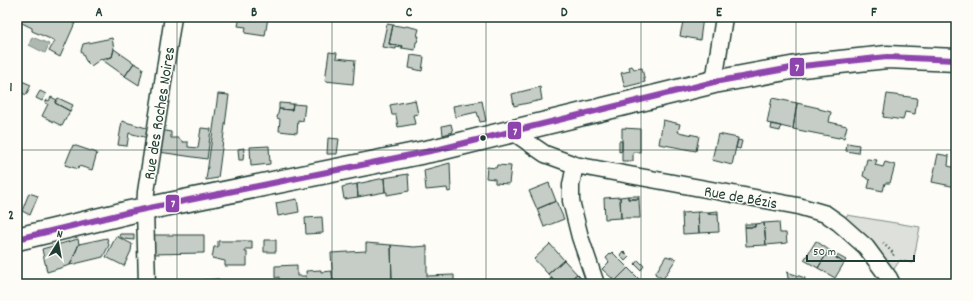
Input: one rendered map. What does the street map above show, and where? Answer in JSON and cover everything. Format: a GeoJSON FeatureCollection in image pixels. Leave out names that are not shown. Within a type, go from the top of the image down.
{"type":"FeatureCollection","features":[{"type":"Feature","properties":{"kind":"main road"},"geometry":{"type":"LineString","coordinates":[[17,239],[130,212],[440,149],[714,82],[802,66],[887,57],[956,60]]}},
{"type":"Feature","properties":{"kind":"street","name":"Rue des Roches Noires"},"geometry":{"type":"LineString","coordinates":[[147,281],[146,192],[173,17]]}},
{"type":"Feature","properties":{"kind":"street"},"geometry":{"type":"LineString","coordinates":[[714,82],[724,17]]}},
{"type":"Feature","properties":{"kind":"street"},"geometry":{"type":"LineString","coordinates":[[537,126],[544,145],[555,156],[568,163],[571,185],[571,201],[580,237],[596,284]]}},
{"type":"Feature","properties":{"kind":"street","name":"Rue de Bézis"},"geometry":{"type":"LineString","coordinates":[[513,132],[545,154],[568,163],[798,206],[826,214],[839,222],[866,247],[892,284]]}},
{"type":"Feature","properties":{"kind":"shaded area"},"geometry":{"type":"Polygon","coordinates":[[[32,37],[49,44],[45,53],[29,45],[32,37]]]}},
{"type":"Feature","properties":{"kind":"shaded area"},"geometry":{"type":"Polygon","coordinates":[[[847,215],[920,227],[913,263],[900,260],[892,272],[845,218],[847,215]]]}},
{"type":"Feature","properties":{"kind":"building"},"geometry":{"type":"Polygon","coordinates":[[[22,17],[63,17],[75,23],[60,57],[49,51],[55,41],[32,31],[32,28],[20,22],[22,17]]]}},
{"type":"Feature","properties":{"kind":"building"},"geometry":{"type":"Polygon","coordinates":[[[240,17],[268,17],[265,36],[245,33],[246,27],[238,26],[240,17]]]}},
{"type":"Feature","properties":{"kind":"building"},"geometry":{"type":"Polygon","coordinates":[[[684,17],[703,17],[700,40],[680,36],[684,17]]]}},
{"type":"Feature","properties":{"kind":"building"},"geometry":{"type":"Polygon","coordinates":[[[387,24],[393,25],[389,44],[403,46],[402,48],[396,47],[396,49],[382,47],[387,24]]]}},
{"type":"Feature","properties":{"kind":"building"},"geometry":{"type":"Polygon","coordinates":[[[393,25],[419,29],[417,36],[419,36],[416,42],[415,50],[389,44],[393,25]]]}},
{"type":"Feature","properties":{"kind":"building"},"geometry":{"type":"Polygon","coordinates":[[[112,38],[114,49],[112,57],[101,59],[91,66],[86,61],[81,51],[83,44],[112,38]]]}},
{"type":"Feature","properties":{"kind":"building"},"geometry":{"type":"Polygon","coordinates":[[[114,49],[134,63],[125,76],[101,59],[112,57],[114,49]]]}},
{"type":"Feature","properties":{"kind":"building"},"geometry":{"type":"Polygon","coordinates":[[[329,52],[337,53],[336,58],[355,60],[353,84],[325,81],[329,52]]]}},
{"type":"Feature","properties":{"kind":"building"},"geometry":{"type":"Polygon","coordinates":[[[411,55],[424,57],[422,71],[409,68],[411,55]]]}},
{"type":"Feature","properties":{"kind":"building"},"geometry":{"type":"Polygon","coordinates":[[[134,63],[143,68],[139,85],[125,76],[134,63]]]}},
{"type":"Feature","properties":{"kind":"building"},"geometry":{"type":"Polygon","coordinates":[[[632,66],[634,69],[642,68],[645,82],[625,87],[621,73],[630,71],[629,67],[632,66]]]}},
{"type":"Feature","properties":{"kind":"building"},"geometry":{"type":"Polygon","coordinates":[[[17,79],[31,85],[26,95],[17,90],[17,79]]]}},
{"type":"Feature","properties":{"kind":"building"},"geometry":{"type":"Polygon","coordinates":[[[540,87],[542,100],[514,106],[512,94],[540,87]]]}},
{"type":"Feature","properties":{"kind":"building"},"geometry":{"type":"Polygon","coordinates":[[[40,91],[46,94],[42,101],[36,98],[40,91]]]}},
{"type":"Feature","properties":{"kind":"building"},"geometry":{"type":"Polygon","coordinates":[[[218,94],[229,95],[218,178],[206,180],[218,94]]]}},
{"type":"Feature","properties":{"kind":"building"},"geometry":{"type":"Polygon","coordinates":[[[887,94],[917,98],[915,114],[905,112],[903,120],[883,117],[887,94]]]}},
{"type":"Feature","properties":{"kind":"building"},"geometry":{"type":"Polygon","coordinates":[[[51,97],[57,100],[55,103],[70,111],[62,126],[42,116],[48,104],[45,103],[47,100],[49,101],[51,97]]]}},
{"type":"Feature","properties":{"kind":"building"},"geometry":{"type":"Polygon","coordinates":[[[58,98],[73,105],[70,111],[55,103],[58,98]]]}},
{"type":"Feature","properties":{"kind":"building"},"geometry":{"type":"Polygon","coordinates":[[[772,98],[797,103],[793,129],[767,123],[772,98]]]}},
{"type":"Feature","properties":{"kind":"building"},"geometry":{"type":"Polygon","coordinates":[[[415,100],[418,114],[413,115],[415,124],[398,127],[396,115],[392,115],[390,105],[415,100]]]}},
{"type":"Feature","properties":{"kind":"building"},"geometry":{"type":"Polygon","coordinates":[[[482,101],[486,121],[480,122],[477,112],[455,117],[453,106],[482,101]]]}},
{"type":"Feature","properties":{"kind":"building"},"geometry":{"type":"Polygon","coordinates":[[[279,103],[293,104],[292,110],[279,109],[279,103]]]}},
{"type":"Feature","properties":{"kind":"building"},"geometry":{"type":"Polygon","coordinates":[[[797,103],[831,112],[829,122],[847,126],[844,138],[793,129],[797,103]]]}},
{"type":"Feature","properties":{"kind":"building"},"geometry":{"type":"Polygon","coordinates":[[[293,104],[305,105],[303,121],[298,120],[297,133],[279,131],[280,119],[277,118],[279,109],[292,110],[293,104]]]}},
{"type":"Feature","properties":{"kind":"building"},"geometry":{"type":"Polygon","coordinates":[[[663,120],[680,124],[678,132],[699,136],[696,151],[659,144],[663,120]]]}},
{"type":"Feature","properties":{"kind":"building"},"geometry":{"type":"Polygon","coordinates":[[[122,121],[150,129],[148,138],[129,133],[127,146],[118,145],[122,121]]]}},
{"type":"Feature","properties":{"kind":"building"},"geometry":{"type":"Polygon","coordinates":[[[451,124],[453,132],[443,135],[442,126],[451,124]]]}},
{"type":"Feature","properties":{"kind":"building"},"geometry":{"type":"Polygon","coordinates":[[[772,124],[781,126],[780,131],[771,129],[772,124]]]}},
{"type":"Feature","properties":{"kind":"building"},"geometry":{"type":"Polygon","coordinates":[[[201,128],[211,129],[207,159],[159,152],[160,130],[171,132],[171,138],[178,138],[183,142],[188,142],[188,147],[198,148],[201,128]]]}},
{"type":"Feature","properties":{"kind":"building"},"geometry":{"type":"Polygon","coordinates":[[[622,128],[640,129],[640,152],[633,152],[633,161],[622,161],[622,128]]]}},
{"type":"Feature","properties":{"kind":"building"},"geometry":{"type":"Polygon","coordinates":[[[718,134],[738,138],[732,165],[712,160],[718,134]]]}},
{"type":"Feature","properties":{"kind":"building"},"geometry":{"type":"Polygon","coordinates":[[[328,138],[339,139],[337,154],[327,154],[328,138]]]}},
{"type":"Feature","properties":{"kind":"building"},"geometry":{"type":"Polygon","coordinates":[[[738,140],[742,141],[740,149],[736,148],[738,140]]]}},
{"type":"Feature","properties":{"kind":"building"},"geometry":{"type":"Polygon","coordinates":[[[619,141],[622,141],[622,151],[619,152],[619,141]]]}},
{"type":"Feature","properties":{"kind":"building"},"geometry":{"type":"Polygon","coordinates":[[[847,143],[859,145],[858,153],[846,151],[847,143]]]}},
{"type":"Feature","properties":{"kind":"building"},"geometry":{"type":"Polygon","coordinates":[[[73,145],[97,153],[92,170],[79,166],[78,169],[65,165],[73,145]]]}},
{"type":"Feature","properties":{"kind":"building"},"geometry":{"type":"Polygon","coordinates":[[[269,146],[270,164],[251,166],[250,147],[269,146]]]}},
{"type":"Feature","properties":{"kind":"building"},"geometry":{"type":"Polygon","coordinates":[[[244,148],[243,160],[239,160],[238,149],[244,148]]]}},
{"type":"Feature","properties":{"kind":"building"},"geometry":{"type":"Polygon","coordinates":[[[938,154],[949,156],[948,166],[956,168],[956,187],[932,182],[938,154]]]}},
{"type":"Feature","properties":{"kind":"building"},"geometry":{"type":"Polygon","coordinates":[[[867,159],[877,160],[875,165],[883,167],[885,162],[895,165],[890,183],[885,183],[883,191],[868,188],[870,180],[863,176],[867,159]]]}},
{"type":"Feature","properties":{"kind":"building"},"geometry":{"type":"Polygon","coordinates":[[[450,163],[451,191],[448,192],[447,188],[426,190],[424,170],[450,163]]]}},
{"type":"Feature","properties":{"kind":"building"},"geometry":{"type":"Polygon","coordinates":[[[497,165],[511,166],[509,184],[495,183],[495,179],[486,178],[487,167],[496,168],[497,165]]]}},
{"type":"Feature","properties":{"kind":"building"},"geometry":{"type":"Polygon","coordinates":[[[408,174],[409,191],[387,195],[387,192],[385,192],[384,178],[408,174]]]}},
{"type":"Feature","properties":{"kind":"building"},"geometry":{"type":"Polygon","coordinates":[[[384,178],[385,192],[358,197],[357,184],[384,178]]]}},
{"type":"Feature","properties":{"kind":"building"},"geometry":{"type":"Polygon","coordinates":[[[549,183],[556,201],[537,209],[529,191],[549,183]]]}},
{"type":"Feature","properties":{"kind":"building"},"geometry":{"type":"Polygon","coordinates":[[[357,184],[358,197],[344,199],[342,187],[357,184]]]}},
{"type":"Feature","properties":{"kind":"building"},"geometry":{"type":"Polygon","coordinates":[[[29,193],[38,196],[30,215],[22,211],[29,193]]]}},
{"type":"Feature","properties":{"kind":"building"},"geometry":{"type":"Polygon","coordinates":[[[628,196],[628,199],[639,199],[640,218],[621,218],[620,197],[628,196]]]}},
{"type":"Feature","properties":{"kind":"building"},"geometry":{"type":"Polygon","coordinates":[[[628,196],[639,196],[639,199],[628,199],[628,196]]]}},
{"type":"Feature","properties":{"kind":"building"},"geometry":{"type":"Polygon","coordinates":[[[620,197],[621,218],[605,219],[604,198],[620,197]]]}},
{"type":"Feature","properties":{"kind":"building"},"geometry":{"type":"Polygon","coordinates":[[[297,199],[299,212],[278,216],[276,203],[297,199]]]}},
{"type":"Feature","properties":{"kind":"building"},"geometry":{"type":"Polygon","coordinates":[[[556,201],[564,219],[544,227],[537,209],[556,201]]]}},
{"type":"Feature","properties":{"kind":"building"},"geometry":{"type":"Polygon","coordinates":[[[718,211],[718,214],[708,214],[708,212],[718,211]]]}},
{"type":"Feature","properties":{"kind":"building"},"geometry":{"type":"Polygon","coordinates":[[[698,212],[718,214],[719,232],[699,233],[698,212]]]}},
{"type":"Feature","properties":{"kind":"building"},"geometry":{"type":"Polygon","coordinates":[[[698,212],[699,233],[683,234],[682,213],[698,212]]]}},
{"type":"Feature","properties":{"kind":"building"},"geometry":{"type":"Polygon","coordinates":[[[322,217],[323,233],[306,234],[305,218],[322,217]]]}},
{"type":"Feature","properties":{"kind":"building"},"geometry":{"type":"Polygon","coordinates":[[[779,222],[780,233],[786,233],[787,243],[766,245],[764,223],[779,222]]]}},
{"type":"Feature","properties":{"kind":"building"},"geometry":{"type":"Polygon","coordinates":[[[764,223],[766,245],[746,246],[745,227],[755,227],[755,224],[764,223]]]}},
{"type":"Feature","properties":{"kind":"building"},"geometry":{"type":"Polygon","coordinates":[[[745,224],[755,224],[755,227],[745,227],[745,224]]]}},
{"type":"Feature","properties":{"kind":"building"},"geometry":{"type":"Polygon","coordinates":[[[120,234],[134,234],[134,240],[124,239],[119,236],[120,234]]]}},
{"type":"Feature","properties":{"kind":"building"},"geometry":{"type":"Polygon","coordinates":[[[151,235],[204,235],[204,253],[151,254],[151,235]]]}},
{"type":"Feature","properties":{"kind":"building"},"geometry":{"type":"Polygon","coordinates":[[[116,236],[132,244],[131,251],[124,266],[106,257],[116,236]]]}},
{"type":"Feature","properties":{"kind":"building"},"geometry":{"type":"Polygon","coordinates":[[[107,238],[109,245],[103,257],[70,265],[79,244],[107,238]]]}},
{"type":"Feature","properties":{"kind":"building"},"geometry":{"type":"Polygon","coordinates":[[[78,239],[79,244],[70,265],[47,272],[42,249],[78,239]]]}},
{"type":"Feature","properties":{"kind":"building"},"geometry":{"type":"Polygon","coordinates":[[[264,240],[276,240],[276,252],[264,252],[264,240]]]}},
{"type":"Feature","properties":{"kind":"building"},"geometry":{"type":"Polygon","coordinates":[[[218,241],[252,241],[252,249],[245,249],[245,252],[247,252],[247,266],[225,266],[225,261],[212,258],[214,247],[218,247],[218,241]]]}},
{"type":"Feature","properties":{"kind":"building"},"geometry":{"type":"Polygon","coordinates":[[[816,241],[829,250],[818,268],[804,260],[816,241]]]}},
{"type":"Feature","properties":{"kind":"building"},"geometry":{"type":"Polygon","coordinates":[[[366,243],[391,245],[392,282],[333,284],[331,253],[366,251],[366,243]]]}},
{"type":"Feature","properties":{"kind":"building"},"geometry":{"type":"Polygon","coordinates":[[[550,244],[564,260],[548,274],[534,259],[550,244]]]}},
{"type":"Feature","properties":{"kind":"building"},"geometry":{"type":"Polygon","coordinates":[[[391,245],[414,247],[427,246],[427,276],[454,275],[454,284],[401,284],[401,282],[392,282],[391,245]]]}},
{"type":"Feature","properties":{"kind":"building"},"geometry":{"type":"Polygon","coordinates":[[[829,250],[837,255],[835,257],[844,263],[835,278],[818,268],[829,250]]]}},
{"type":"Feature","properties":{"kind":"building"},"geometry":{"type":"Polygon","coordinates":[[[623,251],[629,257],[625,261],[620,255],[623,251]]]}},
{"type":"Feature","properties":{"kind":"building"},"geometry":{"type":"Polygon","coordinates":[[[612,252],[628,268],[615,281],[602,269],[609,262],[606,258],[612,252]]]}},
{"type":"Feature","properties":{"kind":"building"},"geometry":{"type":"Polygon","coordinates":[[[837,255],[846,260],[844,263],[835,257],[837,255]]]}},
{"type":"Feature","properties":{"kind":"building"},"geometry":{"type":"Polygon","coordinates":[[[666,256],[676,259],[663,279],[655,274],[666,256]]]}},
{"type":"Feature","properties":{"kind":"building"},"geometry":{"type":"Polygon","coordinates":[[[564,260],[577,274],[565,284],[557,284],[548,274],[564,260]]]}},
{"type":"Feature","properties":{"kind":"building"},"geometry":{"type":"Polygon","coordinates":[[[638,260],[644,266],[641,270],[635,264],[638,260]]]}},
{"type":"Feature","properties":{"kind":"building"},"geometry":{"type":"Polygon","coordinates":[[[297,265],[297,276],[306,276],[307,284],[279,284],[279,277],[275,278],[275,266],[297,265]]]}},
{"type":"Feature","properties":{"kind":"building"},"geometry":{"type":"Polygon","coordinates":[[[628,268],[639,279],[634,284],[614,284],[613,283],[628,268]]]}},
{"type":"Feature","properties":{"kind":"building"},"geometry":{"type":"Polygon","coordinates":[[[321,270],[321,272],[332,271],[333,284],[307,282],[306,271],[321,270]]]}},
{"type":"Feature","properties":{"kind":"building"},"geometry":{"type":"Polygon","coordinates":[[[787,272],[805,278],[804,284],[789,284],[787,272]]]}},
{"type":"Feature","properties":{"kind":"building"},"geometry":{"type":"Polygon","coordinates":[[[577,274],[584,281],[582,284],[576,284],[569,281],[577,274]]]}},
{"type":"Feature","properties":{"kind":"building"},"geometry":{"type":"Polygon","coordinates":[[[551,278],[557,284],[548,284],[551,278]]]}},
{"type":"Feature","properties":{"kind":"building"},"geometry":{"type":"Polygon","coordinates":[[[219,279],[219,284],[204,284],[203,280],[219,279]]]}},
{"type":"Feature","properties":{"kind":"building"},"geometry":{"type":"Polygon","coordinates":[[[307,282],[322,282],[322,284],[307,284],[307,282]]]}},
{"type":"Feature","properties":{"kind":"transit line","name":"7"},"geometry":{"type":"LineString","coordinates":[[17,239],[130,212],[440,149],[714,82],[802,66],[887,57],[956,60]]}}]}
